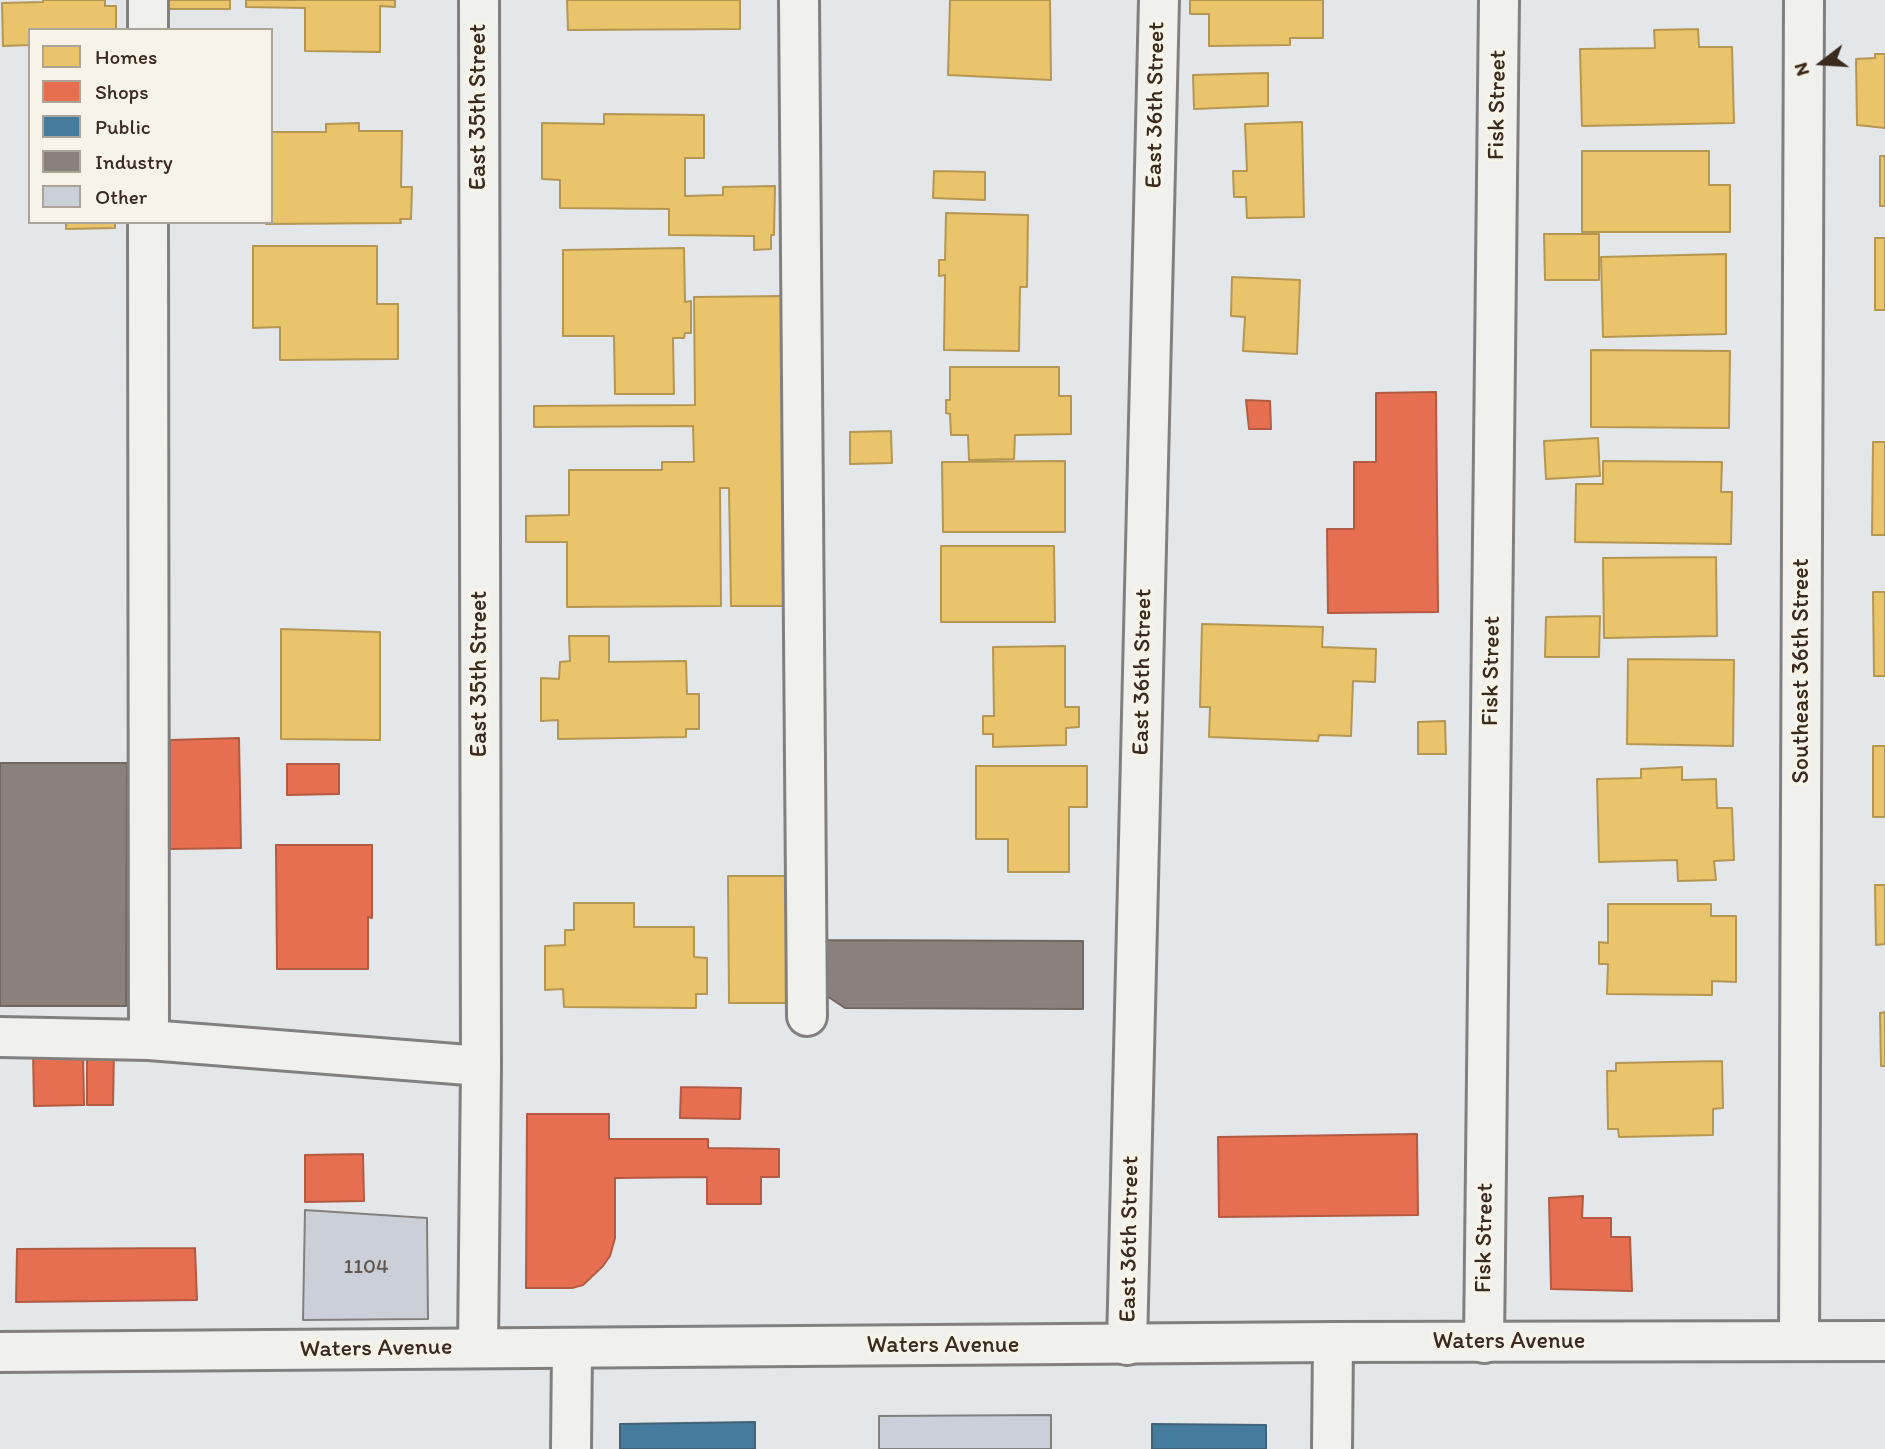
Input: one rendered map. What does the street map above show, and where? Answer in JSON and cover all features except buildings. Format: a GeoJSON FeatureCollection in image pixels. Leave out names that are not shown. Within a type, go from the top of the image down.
{"type":"FeatureCollection","features":[{"type":"Feature","properties":{"kind":"street"},"geometry":{"type":"LineString","coordinates":[[148,0],[148,28]]}},
{"type":"Feature","properties":{"kind":"street","name":"East 35th Street"},"geometry":{"type":"LineString","coordinates":[[478,1348],[481,1066],[479,0]]}},
{"type":"Feature","properties":{"kind":"street"},"geometry":{"type":"LineString","coordinates":[[799,0],[807,1016]]}},
{"type":"Feature","properties":{"kind":"street","name":"East 36th Street"},"geometry":{"type":"LineString","coordinates":[[1127,1345],[1158,0]]}},
{"type":"Feature","properties":{"kind":"street","name":"Fisk Street"},"geometry":{"type":"LineString","coordinates":[[1484,1343],[1499,0]]}},
{"type":"Feature","properties":{"kind":"street","name":"Southeast 36th Street"},"geometry":{"type":"LineString","coordinates":[[1799,1341],[1804,0]]}},
{"type":"Feature","properties":{"kind":"street"},"geometry":{"type":"LineString","coordinates":[[148,224],[149,1040]]}},
{"type":"Feature","properties":{"kind":"street"},"geometry":{"type":"LineString","coordinates":[[0,1037],[149,1040],[481,1066]]}},
{"type":"Feature","properties":{"kind":"street","name":"Waters Avenue"},"geometry":{"type":"LineString","coordinates":[[0,1352],[1885,1340]]}},
{"type":"Feature","properties":{"kind":"street"},"geometry":{"type":"LineString","coordinates":[[1332,1449],[1333,1342]]}},
{"type":"Feature","properties":{"kind":"street"},"geometry":{"type":"LineString","coordinates":[[571,1449],[572,1348]]}}]}
